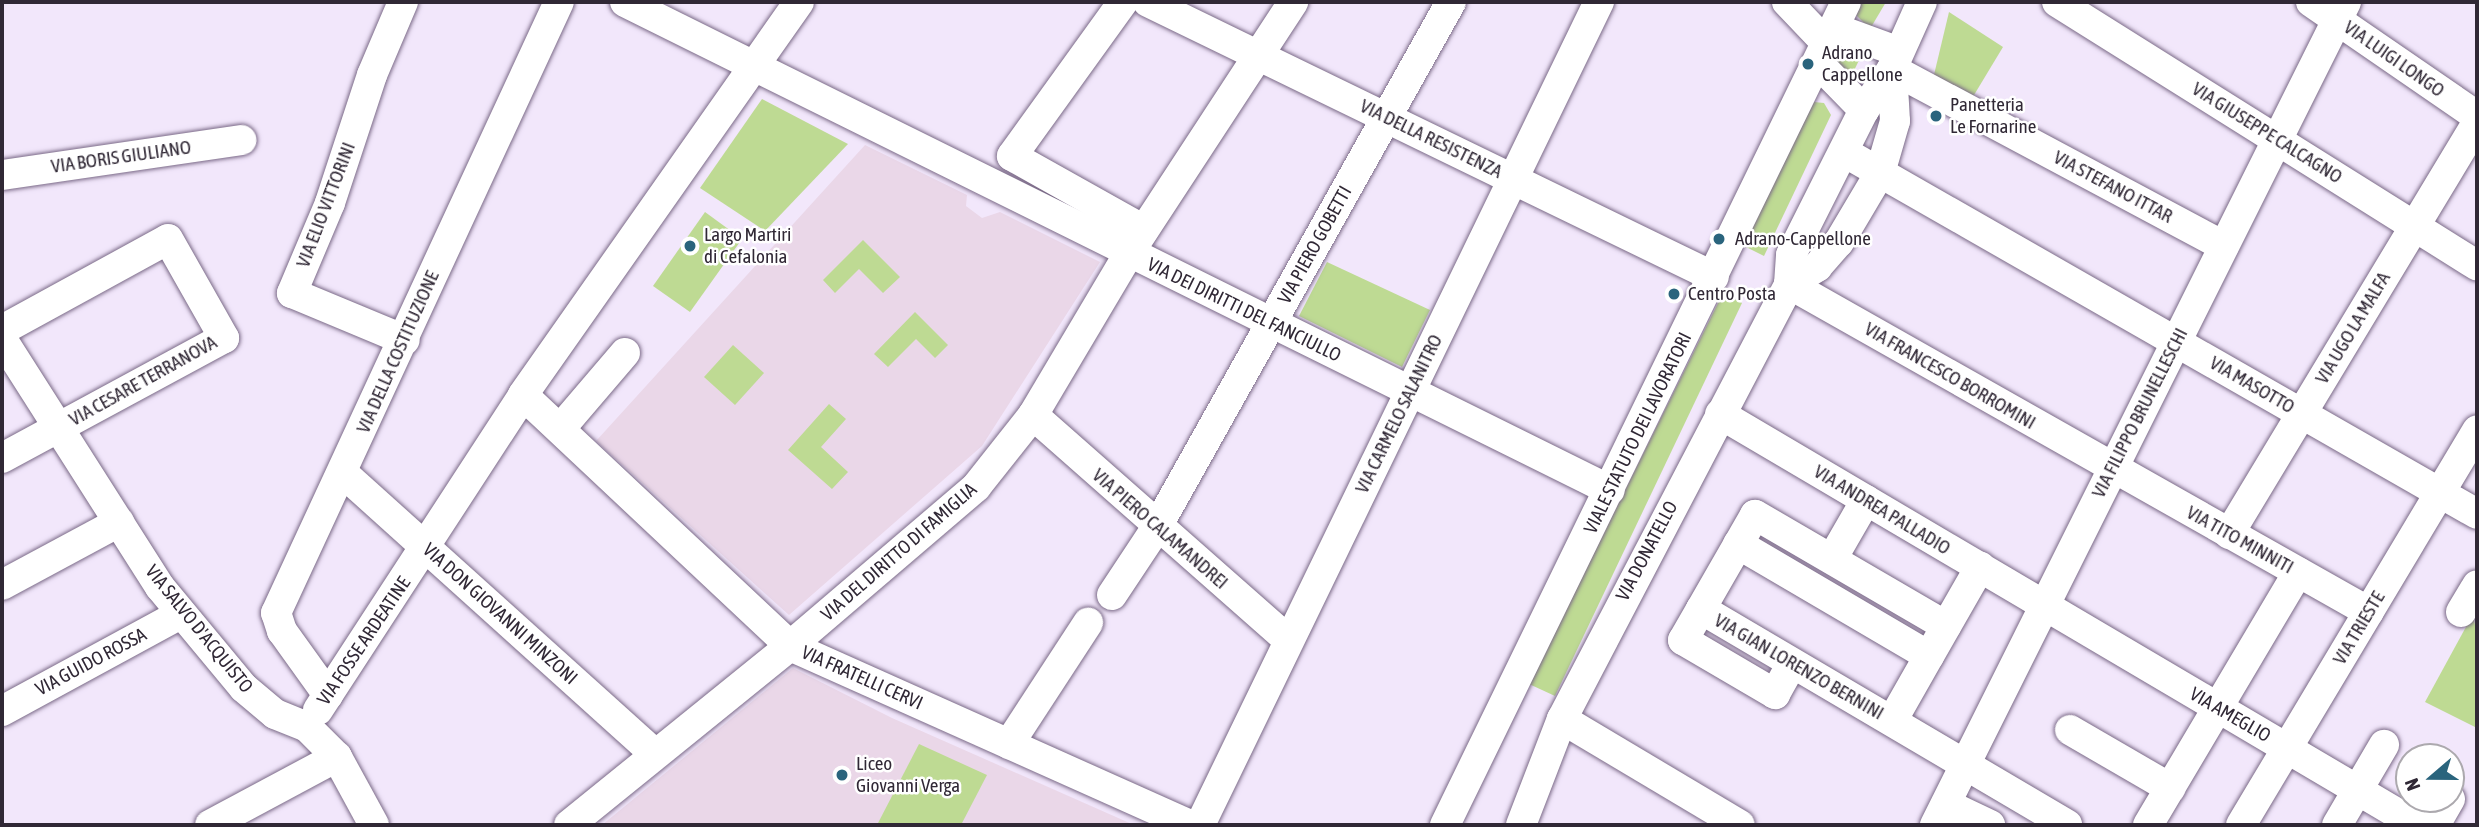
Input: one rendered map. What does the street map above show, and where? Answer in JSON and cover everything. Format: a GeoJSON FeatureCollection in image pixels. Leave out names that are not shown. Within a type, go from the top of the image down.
{"type":"FeatureCollection","features":[{"type":"Feature","properties":{"kind":"street","name":"VIA ELIO VITTORINI"},"geometry":{"type":"LineString","coordinates":[[403,2],[372,75],[330,203],[292,293],[405,340]]}},
{"type":"Feature","properties":{"kind":"street","name":"VIA DELLA COSTITUZIONE"},"geometry":{"type":"LineString","coordinates":[[328,695],[282,631],[276,612],[344,474],[475,176],[559,2]]}},
{"type":"Feature","properties":{"kind":"street"},"geometry":{"type":"LineString","coordinates":[[625,2],[750,59],[799,2]]}},
{"type":"Feature","properties":{"kind":"street"},"geometry":{"type":"LineString","coordinates":[[1122,2],[1012,156],[1136,242]]}},
{"type":"Feature","properties":{"kind":"street","name":"VIA DELLA RESISTENZA"},"geometry":{"type":"LineString","coordinates":[[1147,2],[1714,277]]}},
{"type":"Feature","properties":{"kind":"street","name":"VIA DEL DIRITTO DI FAMIGLIA"},"geometry":{"type":"LineString","coordinates":[[569,825],[790,646],[976,486],[1033,415],[1136,242],[1293,2]]}},
{"type":"Feature","properties":{"kind":"street","name":"VIA PIERO GOBETTI"},"geometry":{"type":"LineString","coordinates":[[1112,595],[1157,527],[1451,2]]}},
{"type":"Feature","properties":{"kind":"street","name":"VIA CARMELO SALANITRO"},"geometry":{"type":"LineString","coordinates":[[1200,825],[1599,2]]}},
{"type":"Feature","properties":{"kind":"street"},"geometry":{"type":"LineString","coordinates":[[1787,2],[1826,45],[1864,110]]}},
{"type":"Feature","properties":{"kind":"street","name":"VIALE STATUTO DEI LAVORATORI"},"geometry":{"type":"LineString","coordinates":[[1445,825],[1846,2]]}},
{"type":"Feature","properties":{"kind":"street"},"geometry":{"type":"LineString","coordinates":[[1789,284],[1791,255],[1864,110],[1895,61],[1922,2]]}},
{"type":"Feature","properties":{"kind":"street","name":"VIA GIUSEPPE CALCAGNO"},"geometry":{"type":"LineString","coordinates":[[2057,2],[2477,265]]}},
{"type":"Feature","properties":{"kind":"street","name":"VIA LUIGI LONGO"},"geometry":{"type":"LineString","coordinates":[[2311,2],[2342,10],[2477,117]]}},
{"type":"Feature","properties":{"kind":"street","name":"VIA FILIPPO BRUNELLESCHI"},"geometry":{"type":"LineString","coordinates":[[1941,815],[2342,10]]}},
{"type":"Feature","properties":{"kind":"street","name":"VIA STEFANO ITTAR"},"geometry":{"type":"LineString","coordinates":[[1826,45],[1895,61],[2224,246]]}},
{"type":"Feature","properties":{"kind":"street","name":"VIA DEI DIRITTI DEL FANCIULLO"},"geometry":{"type":"LineString","coordinates":[[750,59],[878,129],[1136,242],[1271,323],[1610,490]]}},
{"type":"Feature","properties":{"kind":"street","name":"VIA FOSSE ARDEATINE"},"geometry":{"type":"LineString","coordinates":[[307,727],[518,404],[750,59]]}},
{"type":"Feature","properties":{"kind":"street"},"geometry":{"type":"LineString","coordinates":[[1789,284],[1817,267],[1839,242],[1880,173],[1895,121],[1895,61]]}},
{"type":"Feature","properties":{"kind":"street","name":"VIA UGO LA MALFA"},"geometry":{"type":"LineString","coordinates":[[2229,534],[2477,123]]}},
{"type":"Feature","properties":{"kind":"street","name":"VIA BORIS GIULIANO"},"geometry":{"type":"LineString","coordinates":[[2,175],[241,140]]}},
{"type":"Feature","properties":{"kind":"street","name":"VIA MASOTTO"},"geometry":{"type":"LineString","coordinates":[[1844,152],[2477,514]]}},
{"type":"Feature","properties":{"kind":"street","name":"VIA CESARE TERRANOVA"},"geometry":{"type":"LineString","coordinates":[[2,330],[167,239],[224,338],[2,458]]}},
{"type":"Feature","properties":{"kind":"street","name":"VIA DONATELLO"},"geometry":{"type":"LineString","coordinates":[[1521,825],[1562,719],[1789,284]]}},
{"type":"Feature","properties":{"kind":"street","name":"VIA FRANCESCO BORROMINI"},"geometry":{"type":"LineString","coordinates":[[1789,284],[2112,468]]}},
{"type":"Feature","properties":{"kind":"street","name":"VIA SALVO D'ACQUISTO"},"geometry":{"type":"LineString","coordinates":[[2,339],[181,614],[244,688],[275,714],[307,727],[337,757],[374,825]]}},
{"type":"Feature","properties":{"kind":"street"},"geometry":{"type":"LineString","coordinates":[[560,429],[625,353]]}},
{"type":"Feature","properties":{"kind":"street","name":"VIA FRATELLI CERVI"},"geometry":{"type":"LineString","coordinates":[[518,404],[560,429],[790,646],[1191,825]]}},
{"type":"Feature","properties":{"kind":"street","name":"VIA ANDREA PALLADIO"},"geometry":{"type":"LineString","coordinates":[[1720,414],[2044,605]]}},
{"type":"Feature","properties":{"kind":"street","name":"VIA PIERO CALAMANDREI"},"geometry":{"type":"LineString","coordinates":[[1033,415],[1289,641]]}},
{"type":"Feature","properties":{"kind":"street","name":"VIA TRIESTE"},"geometry":{"type":"LineString","coordinates":[[2241,825],[2477,430]]}},
{"type":"Feature","properties":{"kind":"street","name":"VIA TITO MINNITI"},"geometry":{"type":"LineString","coordinates":[[2112,468],[2369,611]]}},
{"type":"Feature","properties":{"kind":"street","name":"VIA DON GIOVANNI MINZONI"},"geometry":{"type":"LineString","coordinates":[[344,474],[655,754]]}},
{"type":"Feature","properties":{"kind":"street"},"geometry":{"type":"LineString","coordinates":[[1832,559],[1866,500]]}},
{"type":"Feature","properties":{"kind":"street","name":"VIA GIAN LORENZO BERNINI"},"geometry":{"type":"LineString","coordinates":[[1946,626],[1755,515],[1700,609],[2062,824]]}},
{"type":"Feature","properties":{"kind":"street"},"geometry":{"type":"LineString","coordinates":[[2,585],[119,522]]}},
{"type":"Feature","properties":{"kind":"street"},"geometry":{"type":"LineString","coordinates":[[1738,544],[1929,656]]}},
{"type":"Feature","properties":{"kind":"street"},"geometry":{"type":"LineString","coordinates":[[1892,721],[1980,567]]}},
{"type":"Feature","properties":{"kind":"street"},"geometry":{"type":"LineString","coordinates":[[2148,825],[2298,572]]}},
{"type":"Feature","properties":{"kind":"street"},"geometry":{"type":"LineString","coordinates":[[2461,612],[2477,584]]}},
{"type":"Feature","properties":{"kind":"street","name":"VIA AMEGLIO"},"geometry":{"type":"LineString","coordinates":[[2044,605],[2417,825]]}},
{"type":"Feature","properties":{"kind":"street","name":"VIA GUIDO ROSSA"},"geometry":{"type":"LineString","coordinates":[[6,699],[181,614]]}},
{"type":"Feature","properties":{"kind":"street"},"geometry":{"type":"LineString","coordinates":[[1009,744],[1088,623]]}},
{"type":"Feature","properties":{"kind":"street"},"geometry":{"type":"LineString","coordinates":[[1562,719],[1740,825]]}},
{"type":"Feature","properties":{"kind":"street"},"geometry":{"type":"LineString","coordinates":[[2070,730],[2170,788]]}},
{"type":"Feature","properties":{"kind":"street"},"geometry":{"type":"LineString","coordinates":[[2337,825],[2384,745]]}},
{"type":"Feature","properties":{"kind":"street"},"geometry":{"type":"LineString","coordinates":[[210,825],[337,757]]}},
{"type":"Feature","properties":{"kind":"street"},"geometry":{"type":"LineString","coordinates":[[1941,815],[1990,825]]}},
{"type":"Feature","properties":{"kind":"shaded area"},"geometry":{"type":"Polygon","coordinates":[[[865,145],[967,195],[966,206],[982,218],[1000,212],[1100,262],[982,446],[789,615],[596,441],[865,145]]]}},
{"type":"Feature","properties":{"kind":"shaded area","name":"Liceo Giovanni Verga"},"geometry":{"type":"Polygon","coordinates":[[[793,668],[892,718],[1134,825],[602,825],[793,668]]]}},
{"type":"Feature","properties":{"kind":"green space"},"geometry":{"type":"Polygon","coordinates":[[[1862,2],[1886,2],[1870,29],[1856,15],[1862,2]]]}},
{"type":"Feature","properties":{"kind":"green space"},"geometry":{"type":"Polygon","coordinates":[[[1949,12],[2003,47],[1971,100],[1933,79],[1949,12]]]}},
{"type":"Feature","properties":{"kind":"green space"},"geometry":{"type":"Polygon","coordinates":[[[1845,46],[1862,54],[1849,81],[1829,65],[1845,46]]]}},
{"type":"Feature","properties":{"kind":"green space"},"geometry":{"type":"Polygon","coordinates":[[[762,99],[848,144],[765,231],[700,188],[762,99]]]}},
{"type":"Feature","properties":{"kind":"green space"},"geometry":{"type":"Polygon","coordinates":[[[1814,102],[1824,103],[1831,115],[1764,256],[1742,245],[1814,102]]]}},
{"type":"Feature","properties":{"kind":"green space"},"geometry":{"type":"Polygon","coordinates":[[[705,212],[742,239],[690,312],[653,286],[705,212]]]}},
{"type":"Feature","properties":{"kind":"green space"},"geometry":{"type":"Polygon","coordinates":[[[863,240],[900,277],[883,293],[859,269],[835,293],[823,280],[863,240]]]}},
{"type":"Feature","properties":{"kind":"green space"},"geometry":{"type":"Polygon","coordinates":[[[1327,262],[1430,310],[1402,367],[1299,316],[1327,262]]]}},
{"type":"Feature","properties":{"kind":"green space"},"geometry":{"type":"Polygon","coordinates":[[[1723,293],[1742,303],[1555,696],[1529,684],[1723,293]]]}},
{"type":"Feature","properties":{"kind":"green space"},"geometry":{"type":"Polygon","coordinates":[[[915,312],[948,345],[935,358],[916,339],[888,367],[874,354],[915,312]]]}},
{"type":"Feature","properties":{"kind":"green space"},"geometry":{"type":"Polygon","coordinates":[[[733,345],[764,373],[735,405],[704,377],[733,345]]]}},
{"type":"Feature","properties":{"kind":"green space"},"geometry":{"type":"Polygon","coordinates":[[[829,404],[846,419],[821,447],[848,472],[832,489],[788,450],[829,404]]]}},
{"type":"Feature","properties":{"kind":"green space"},"geometry":{"type":"Polygon","coordinates":[[[2473,614],[2477,636],[2477,728],[2425,702],[2473,614]]]}},
{"type":"Feature","properties":{"kind":"green space"},"geometry":{"type":"Polygon","coordinates":[[[919,744],[987,775],[961,825],[877,825],[919,744]]]}},
{"type":"Feature","properties":{"kind":"place","name":"Adrano Cappellone"},"geometry":{"type":"Point","coordinates":[1808,64]}},
{"type":"Feature","properties":{"kind":"place","name":"Panetteria Le Fornarine"},"geometry":{"type":"Point","coordinates":[1936,116]}},
{"type":"Feature","properties":{"kind":"place","name":"Adrano-Cappellone"},"geometry":{"type":"Point","coordinates":[1719,239]}},
{"type":"Feature","properties":{"kind":"place","name":"Largo Martiri di Cefalonia"},"geometry":{"type":"Point","coordinates":[690,246]}},
{"type":"Feature","properties":{"kind":"place","name":"Centro Posta"},"geometry":{"type":"Point","coordinates":[1674,294]}},
{"type":"Feature","properties":{"kind":"place","name":"Liceo Giovanni Verga"},"geometry":{"type":"Point","coordinates":[842,775]}}]}
